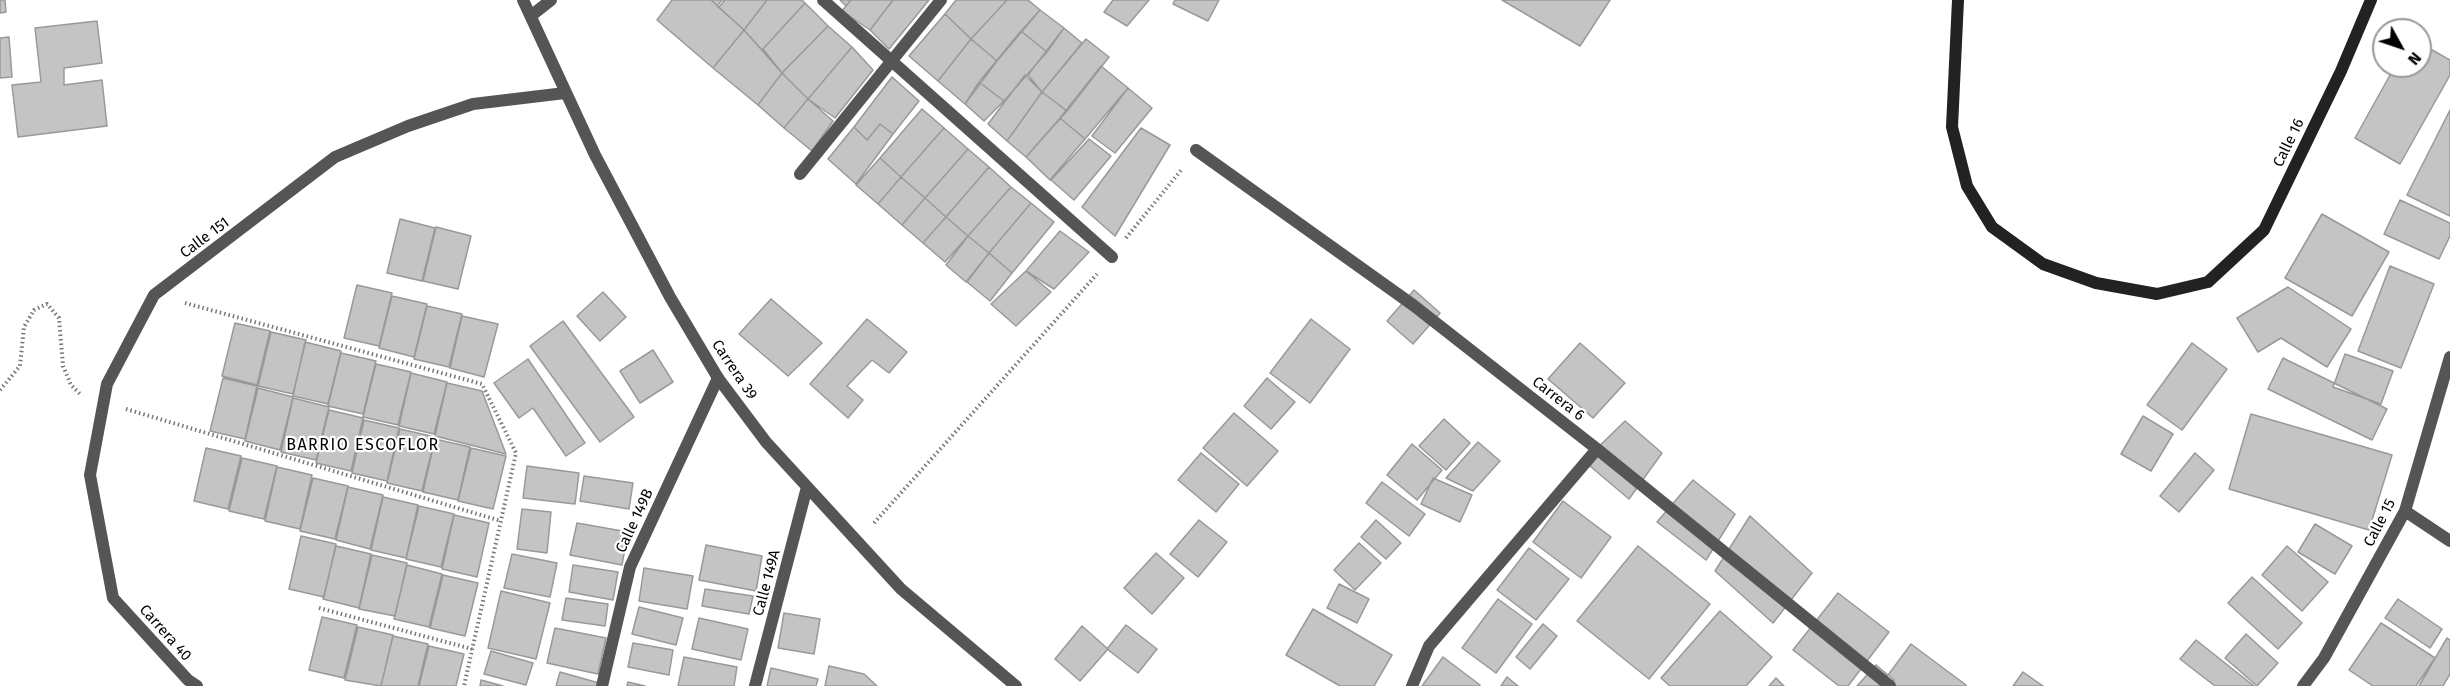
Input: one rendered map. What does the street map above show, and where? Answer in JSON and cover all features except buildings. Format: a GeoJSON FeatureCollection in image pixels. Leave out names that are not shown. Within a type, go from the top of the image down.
{"type":"FeatureCollection","features":[{"type":"Feature","properties":{"kind":"street","name":"Carrera 39"},"geometry":{"type":"LineString","coordinates":[[523,0],[532,15],[565,93],[595,155],[670,297],[718,378],[766,442],[901,589],[1016,686]]}},
{"type":"Feature","properties":{"kind":"street"},"geometry":{"type":"LineString","coordinates":[[532,15],[537,0]]}},
{"type":"Feature","properties":{"kind":"street"},"geometry":{"type":"LineString","coordinates":[[532,15],[551,0]]}},
{"type":"Feature","properties":{"kind":"street"},"geometry":{"type":"LineString","coordinates":[[823,0],[890,62],[1112,257]]}},
{"type":"Feature","properties":{"kind":"street"},"geometry":{"type":"LineString","coordinates":[[800,174],[941,0]]}},
{"type":"Feature","properties":{"kind":"street","name":"Calle 16"},"geometry":{"type":"LineString","coordinates":[[1958,0],[1952,127],[1967,186],[1992,227],[2043,264],[2096,283],[2157,294],[2208,282],[2264,230],[2341,71],[2371,0]]}},
{"type":"Feature","properties":{"kind":"street","name":"Calle 151"},"geometry":{"type":"LineString","coordinates":[[113,598],[90,475],[107,384],[154,295],[335,158],[408,126],[473,104],[565,93]]}},
{"type":"Feature","properties":{"kind":"street","name":"Carrera 6"},"geometry":{"type":"LineString","coordinates":[[1196,150],[1413,305],[1597,449],[1890,686]]}},
{"type":"Feature","properties":{"kind":"street","name":"Calle 15"},"geometry":{"type":"LineString","coordinates":[[2303,686],[2324,658],[2405,511],[2450,357]]}},
{"type":"Feature","properties":{"kind":"street","name":"Calle 149B"},"geometry":{"type":"LineString","coordinates":[[602,686],[630,567],[718,378]]}},
{"type":"Feature","properties":{"kind":"street"},"geometry":{"type":"LineString","coordinates":[[1412,686],[1429,646],[1597,449]]}},
{"type":"Feature","properties":{"kind":"street","name":"Calle 149A"},"geometry":{"type":"LineString","coordinates":[[755,686],[807,487]]}},
{"type":"Feature","properties":{"kind":"street"},"geometry":{"type":"LineString","coordinates":[[2405,511],[2450,541]]}},
{"type":"Feature","properties":{"kind":"street","name":"Carrera 40"},"geometry":{"type":"LineString","coordinates":[[113,598],[188,680],[197,686]]}},
{"type":"Feature","properties":{"kind":"path"},"geometry":{"type":"LineString","coordinates":[[857,542],[1112,257],[1196,150]]}},
{"type":"Feature","properties":{"kind":"path"},"geometry":{"type":"LineString","coordinates":[[154,295],[482,384],[516,453],[464,686]]}},
{"type":"Feature","properties":{"kind":"path"},"geometry":{"type":"LineString","coordinates":[[0,390],[20,366],[24,327],[34,310],[47,304],[59,318],[63,366],[71,385],[87,400],[104,402],[501,521]]}},
{"type":"Feature","properties":{"kind":"path"},"geometry":{"type":"LineString","coordinates":[[320,608],[472,649]]}},
{"type":"Feature","properties":{"kind":"district","name":"BARRIO ESCOFLOR"},"geometry":{"type":"Point","coordinates":[363,446]}}]}
